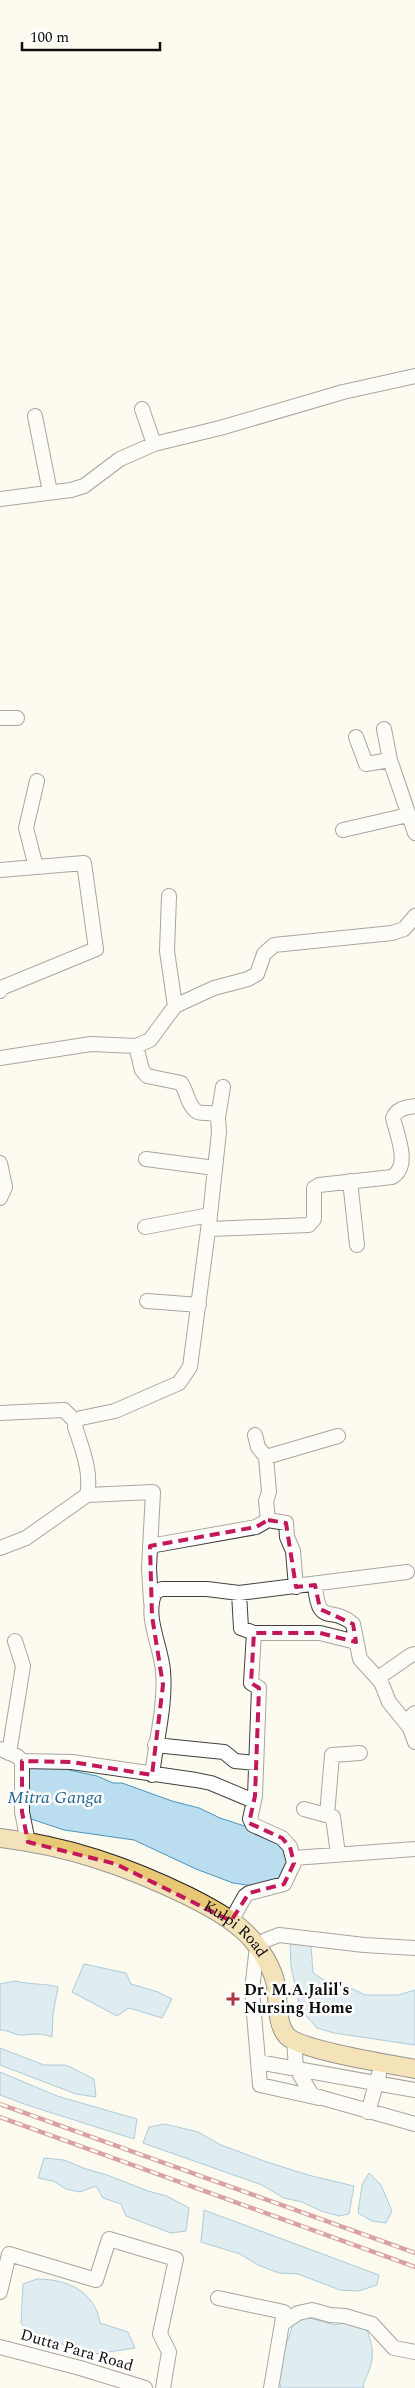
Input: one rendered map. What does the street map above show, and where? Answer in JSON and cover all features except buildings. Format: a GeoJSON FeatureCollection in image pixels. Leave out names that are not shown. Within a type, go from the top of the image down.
{"type":"FeatureCollection","features":[{"type":"Feature","properties":{"kind":"main road","name":"Kulpi Road"},"geometry":{"type":"LineString","coordinates":[[0,1838],[28,1842],[116,1864],[206,1906],[231,1921],[248,1934],[268,1962],[274,1980],[283,2030],[288,2037],[294,2040]]}},
{"type":"Feature","properties":{"kind":"main road"},"geometry":{"type":"LineString","coordinates":[[294,2040],[310,2046],[415,2069]]}},
{"type":"Feature","properties":{"kind":"street"},"geometry":{"type":"LineString","coordinates":[[0,499],[71,490],[84,486],[120,459],[154,444],[220,428],[344,392],[415,376]]}},
{"type":"Feature","properties":{"kind":"street"},"geometry":{"type":"LineString","coordinates":[[142,409],[154,444]]}},
{"type":"Feature","properties":{"kind":"street"},"geometry":{"type":"LineString","coordinates":[[35,416],[50,492]]}},
{"type":"Feature","properties":{"kind":"street"},"geometry":{"type":"LineString","coordinates":[[0,718],[17,718]]}},
{"type":"Feature","properties":{"kind":"street"},"geometry":{"type":"LineString","coordinates":[[384,729],[390,760],[415,833]]}},
{"type":"Feature","properties":{"kind":"street"},"geometry":{"type":"LineString","coordinates":[[356,737],[366,764],[390,760]]}},
{"type":"Feature","properties":{"kind":"street"},"geometry":{"type":"LineString","coordinates":[[36,867],[26,828],[37,781]]}},
{"type":"Feature","properties":{"kind":"street"},"geometry":{"type":"LineString","coordinates":[[343,830],[408,814]]}},
{"type":"Feature","properties":{"kind":"street"},"geometry":{"type":"LineString","coordinates":[[0,870],[84,864],[96,949],[1,988],[0,992]]}},
{"type":"Feature","properties":{"kind":"street"},"geometry":{"type":"LineString","coordinates":[[169,896],[167,951],[175,1006]]}},
{"type":"Feature","properties":{"kind":"street"},"geometry":{"type":"LineString","coordinates":[[0,1058],[91,1044],[136,1046],[150,1040],[175,1006],[214,988],[248,979],[257,974],[264,954],[268,948],[274,945],[392,933],[404,929],[415,916]]}},
{"type":"Feature","properties":{"kind":"street"},"geometry":{"type":"LineString","coordinates":[[136,1046],[142,1070],[147,1076],[181,1083],[194,1109],[200,1113],[212,1112],[218,1116]]}},
{"type":"Feature","properties":{"kind":"street"},"geometry":{"type":"LineString","coordinates":[[87,1495],[88,1480],[84,1457],[75,1427],[76,1422],[81,1418],[115,1411],[179,1383],[190,1367],[209,1229],[219,1132],[218,1116],[223,1086]]}},
{"type":"Feature","properties":{"kind":"street"},"geometry":{"type":"LineString","coordinates":[[209,1229],[309,1225],[314,1219],[314,1188],[319,1185],[392,1177],[398,1173],[402,1164],[393,1118],[395,1112],[415,1106]]}},
{"type":"Feature","properties":{"kind":"street"},"geometry":{"type":"LineString","coordinates":[[146,1159],[215,1168]]}},
{"type":"Feature","properties":{"kind":"street"},"geometry":{"type":"LineString","coordinates":[[0,1163],[5,1187],[0,1198]]}},
{"type":"Feature","properties":{"kind":"street"},"geometry":{"type":"LineString","coordinates":[[350,1181],[357,1245]]}},
{"type":"Feature","properties":{"kind":"street"},"geometry":{"type":"LineString","coordinates":[[145,1227],[210,1215]]}},
{"type":"Feature","properties":{"kind":"street"},"geometry":{"type":"LineString","coordinates":[[147,1301],[200,1305]]}},
{"type":"Feature","properties":{"kind":"street"},"geometry":{"type":"LineString","coordinates":[[0,1413],[64,1410],[76,1422]]}},
{"type":"Feature","properties":{"kind":"street"},"geometry":{"type":"LineString","coordinates":[[255,1435],[258,1447],[266,1457],[269,1492],[266,1500],[268,1520]]}},
{"type":"Feature","properties":{"kind":"street"},"geometry":{"type":"LineString","coordinates":[[266,1457],[338,1436]]}},
{"type":"Feature","properties":{"kind":"street"},"geometry":{"type":"LineString","coordinates":[[0,1548],[26,1538],[87,1495],[153,1492],[150,1546],[151,1608],[163,1672],[152,1775]]}},
{"type":"Feature","properties":{"kind":"street"},"geometry":{"type":"LineString","coordinates":[[150,1546],[256,1527],[268,1520],[286,1523],[287,1537],[293,1551],[296,1587]]}},
{"type":"Feature","properties":{"kind":"street"},"geometry":{"type":"LineString","coordinates":[[151,1608],[155,1592],[162,1589],[207,1589],[239,1593],[407,1572]]}},
{"type":"Feature","properties":{"kind":"street"},"geometry":{"type":"LineString","coordinates":[[315,1585],[320,1610],[353,1624],[360,1659],[384,1686],[388,1702],[410,1718],[415,1742]]}},
{"type":"Feature","properties":{"kind":"street"},"geometry":{"type":"LineString","coordinates":[[239,1593],[241,1628],[254,1633],[320,1633],[356,1642]]}},
{"type":"Feature","properties":{"kind":"street"},"geometry":{"type":"LineString","coordinates":[[231,1921],[244,1896],[284,1884],[294,1858],[290,1847],[282,1838],[251,1822],[254,1801],[259,1688],[250,1683],[254,1633]]}},
{"type":"Feature","properties":{"kind":"street"},"geometry":{"type":"LineString","coordinates":[[16,1641],[23,1666],[5,1750],[22,1761],[72,1762],[211,1783],[254,1801]]}},
{"type":"Feature","properties":{"kind":"street"},"geometry":{"type":"LineString","coordinates":[[378,1678],[411,1654],[415,1654]]}},
{"type":"Feature","properties":{"kind":"street"},"geometry":{"type":"LineString","coordinates":[[155,1745],[224,1752],[235,1761],[256,1764]]}},
{"type":"Feature","properties":{"kind":"street"},"geometry":{"type":"LineString","coordinates":[[327,1815],[332,1755],[360,1753]]}},
{"type":"Feature","properties":{"kind":"street"},"geometry":{"type":"LineString","coordinates":[[22,1761],[24,1769],[22,1805],[28,1842]]}},
{"type":"Feature","properties":{"kind":"street"},"geometry":{"type":"LineString","coordinates":[[304,1810],[334,1817],[338,1854]]}},
{"type":"Feature","properties":{"kind":"street"},"geometry":{"type":"LineString","coordinates":[[294,1858],[415,1849]]}},
{"type":"Feature","properties":{"kind":"street"},"geometry":{"type":"LineString","coordinates":[[415,1948],[364,1945],[279,1935],[257,1946],[252,1990],[260,2085],[319,2098],[415,2124]]}},
{"type":"Feature","properties":{"kind":"street"},"geometry":{"type":"LineString","coordinates":[[294,2040],[296,2068],[312,2095],[319,2098]]}},
{"type":"Feature","properties":{"kind":"street"},"geometry":{"type":"LineString","coordinates":[[258,2062],[415,2090]]}},
{"type":"Feature","properties":{"kind":"street"},"geometry":{"type":"LineString","coordinates":[[368,2112],[383,2062]]}},
{"type":"Feature","properties":{"kind":"street"},"geometry":{"type":"LineString","coordinates":[[0,2292],[9,2254],[96,2280],[109,2240],[176,2259],[160,2334],[169,2352],[163,2388]]}},
{"type":"Feature","properties":{"kind":"street"},"geometry":{"type":"LineString","coordinates":[[218,2298],[284,2312],[271,2388]]}},
{"type":"Feature","properties":{"kind":"street"},"geometry":{"type":"LineString","coordinates":[[282,2324],[298,2314],[312,2310],[330,2315],[345,2316],[372,2324],[394,2348],[415,2352]]}},
{"type":"Feature","properties":{"kind":"street","name":"Dutta Para Road"},"geometry":{"type":"LineString","coordinates":[[1,2352],[137,2387]]}},
{"type":"Feature","properties":{"kind":"highlighted area"},"geometry":{"type":"Polygon","coordinates":[[[268,1520],[286,1523],[296,1587],[315,1585],[320,1609],[353,1624],[356,1642],[320,1633],[254,1633],[251,1683],[259,1688],[255,1796],[249,1823],[282,1838],[290,1847],[294,1863],[284,1884],[249,1893],[231,1921],[116,1864],[28,1842],[22,1812],[22,1761],[72,1762],[152,1775],[163,1685],[152,1616],[150,1546],[256,1527],[268,1520]]]}},
{"type":"Feature","properties":{"kind":"water","name":"Mitra Ganga"},"geometry":{"type":"Polygon","coordinates":[[[52,1762],[69,1770],[97,1776],[113,1783],[122,1783],[172,1801],[199,1808],[220,1818],[269,1834],[286,1849],[290,1863],[281,1880],[260,1887],[233,1883],[196,1869],[134,1840],[64,1830],[25,1817],[28,1766],[52,1762]]]}},
{"type":"Feature","properties":{"kind":"water"},"geometry":{"type":"Polygon","coordinates":[[[290,1942],[311,1946],[313,1973],[335,1987],[353,1989],[365,1995],[398,1995],[415,1990],[415,2045],[334,2033],[317,2028],[300,2009],[291,1966],[290,1942]]]}},
{"type":"Feature","properties":{"kind":"water"},"geometry":{"type":"Polygon","coordinates":[[[84,1964],[126,1973],[131,1984],[158,1992],[172,1999],[162,2018],[129,2008],[117,2016],[72,1992],[84,1964]]]}},
{"type":"Feature","properties":{"kind":"water"},"geometry":{"type":"Polygon","coordinates":[[[15,1981],[58,1987],[53,2014],[52,2037],[39,2034],[20,2035],[0,2030],[0,1984],[15,1981]]]}},
{"type":"Feature","properties":{"kind":"water"},"geometry":{"type":"Polygon","coordinates":[[[0,2048],[44,2065],[66,2065],[94,2079],[96,2097],[76,2094],[0,2065],[0,2048]]]}},
{"type":"Feature","properties":{"kind":"water"},"geometry":{"type":"Polygon","coordinates":[[[0,2072],[57,2096],[137,2119],[134,2139],[0,2095],[0,2072]]]}},
{"type":"Feature","properties":{"kind":"water"},"geometry":{"type":"Polygon","coordinates":[[[165,2124],[198,2132],[221,2145],[264,2161],[308,2175],[354,2186],[349,2214],[339,2216],[321,2211],[302,2202],[284,2198],[262,2185],[143,2143],[149,2127],[165,2124]]]}},
{"type":"Feature","properties":{"kind":"water"},"geometry":{"type":"Polygon","coordinates":[[[44,2158],[64,2160],[148,2191],[167,2196],[189,2208],[186,2231],[171,2233],[126,2216],[121,2204],[103,2198],[96,2186],[80,2192],[66,2189],[53,2181],[38,2178],[44,2158]]]}},
{"type":"Feature","properties":{"kind":"water"},"geometry":{"type":"Polygon","coordinates":[[[369,2173],[381,2185],[392,2211],[386,2223],[372,2221],[358,2213],[362,2185],[369,2173]]]}},
{"type":"Feature","properties":{"kind":"water"},"geometry":{"type":"Polygon","coordinates":[[[204,2210],[379,2275],[377,2285],[359,2291],[340,2290],[298,2274],[279,2273],[258,2265],[240,2254],[201,2242],[204,2210]]]}},
{"type":"Feature","properties":{"kind":"water"},"geometry":{"type":"Polygon","coordinates":[[[37,2279],[59,2281],[78,2289],[92,2303],[100,2323],[128,2332],[135,2348],[95,2354],[29,2334],[21,2323],[23,2284],[37,2279]]]}},
{"type":"Feature","properties":{"kind":"water"},"geometry":{"type":"Polygon","coordinates":[[[306,2317],[335,2325],[347,2322],[367,2330],[372,2345],[372,2358],[363,2385],[364,2388],[281,2388],[277,2371],[293,2325],[306,2317]]]}},
{"type":"Feature","properties":{"kind":"railway"},"geometry":{"type":"LineString","coordinates":[[0,2104],[415,2253]]}},
{"type":"Feature","properties":{"kind":"railway"},"geometry":{"type":"LineString","coordinates":[[0,2117],[415,2267]]}},
{"type":"Feature","properties":{"kind":"place","name":"Dr. M.A.Jalil's Nursing Home"},"geometry":{"type":"Point","coordinates":[233,1999]}}]}
